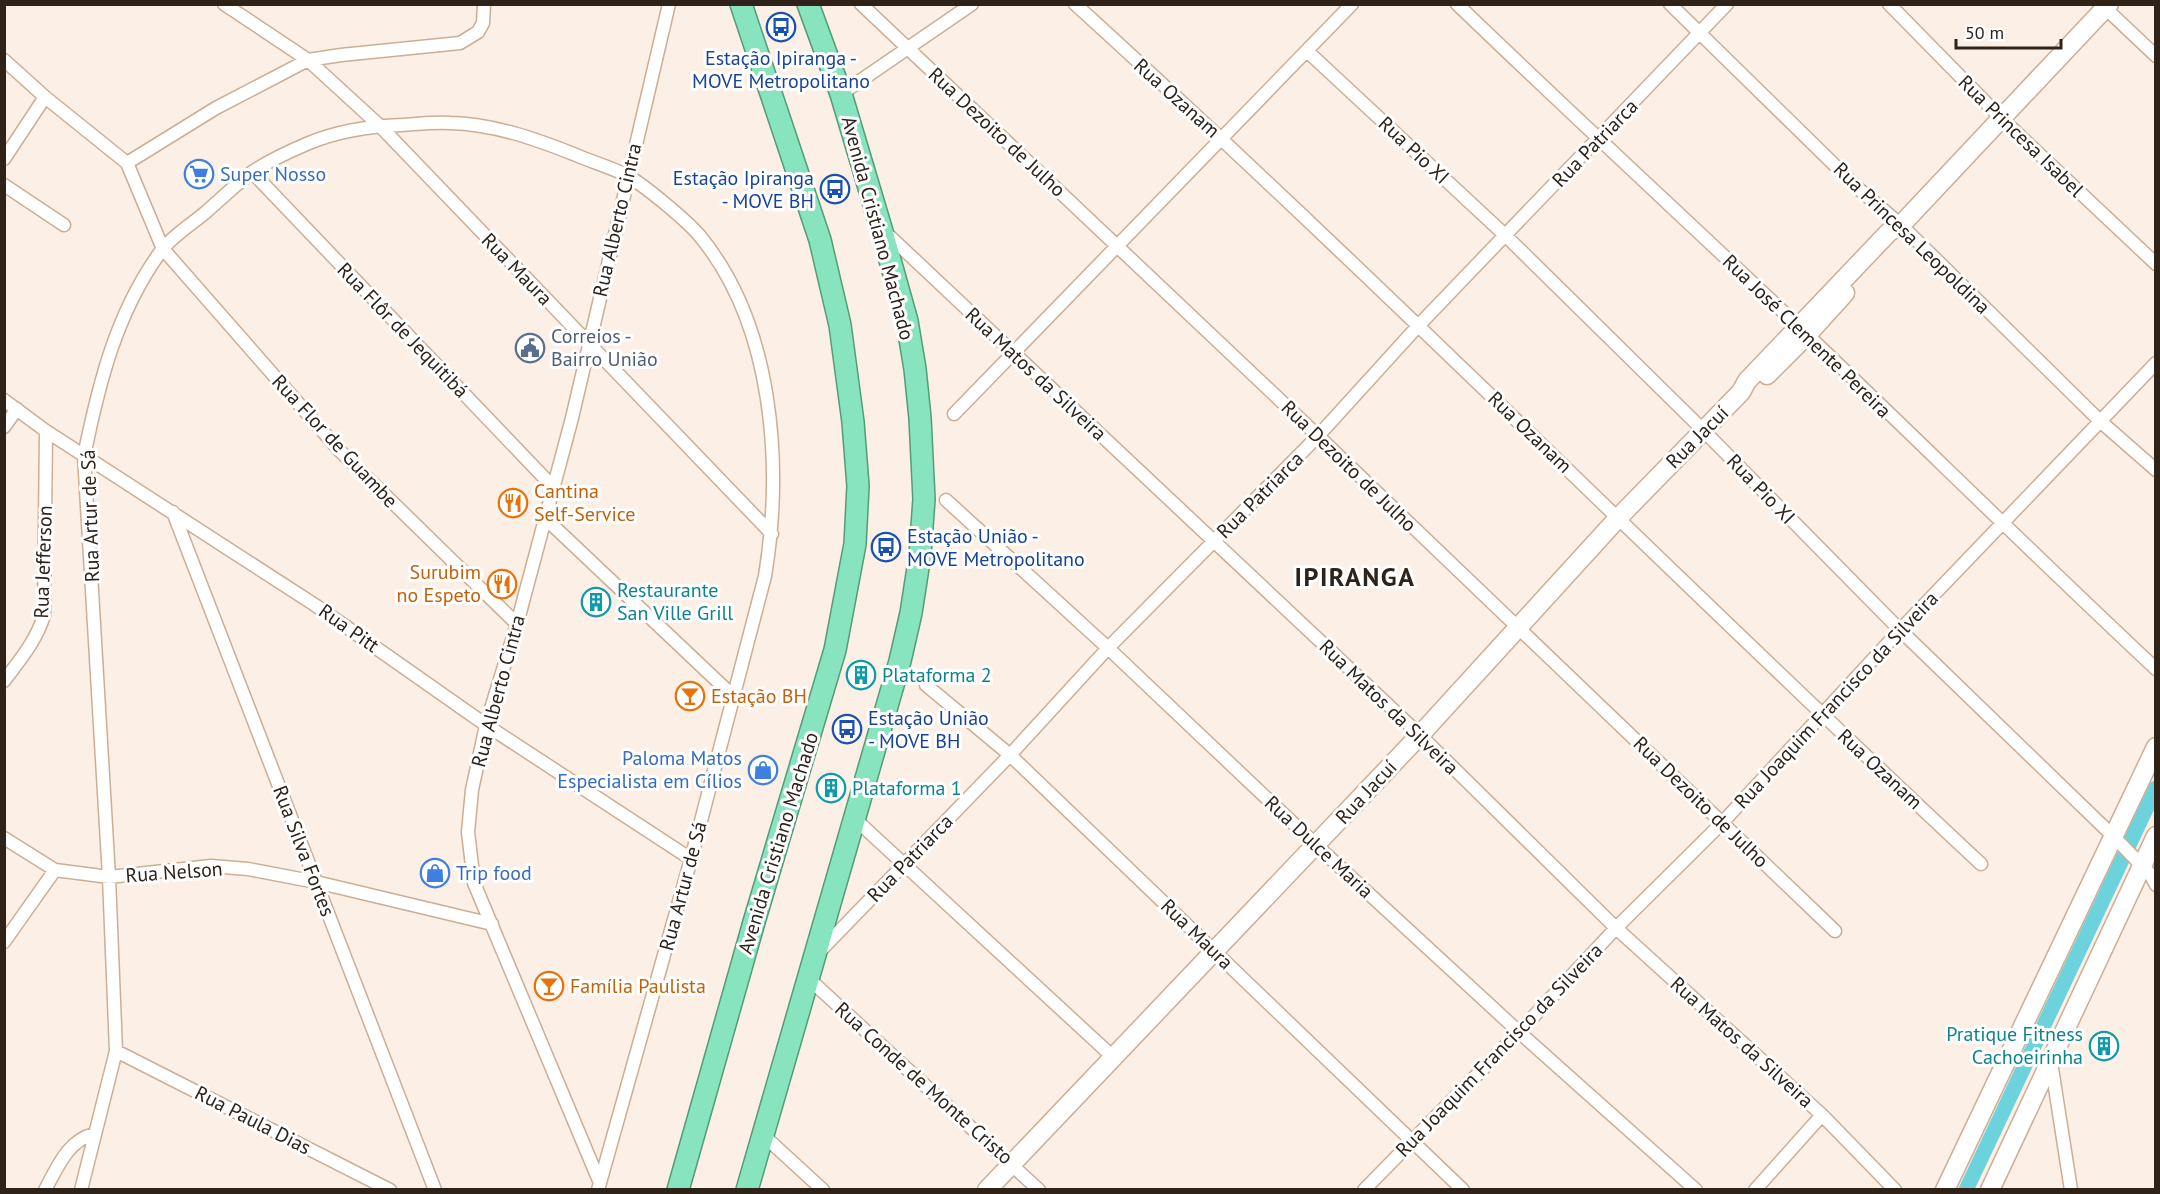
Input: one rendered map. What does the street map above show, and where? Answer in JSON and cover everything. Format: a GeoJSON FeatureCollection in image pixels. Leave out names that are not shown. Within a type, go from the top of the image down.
{"type":"FeatureCollection","features":[{"type":"Feature","properties":{"kind":"highway","name":"Avenida Cristiano Machado"},"geometry":{"type":"LineString","coordinates":[[678,1190],[754,922],[835,650],[855,544],[858,486],[853,422],[840,325],[820,240],[741,4]]}},
{"type":"Feature","properties":{"kind":"highway","name":"Avenida Cristiano Machado"},"geometry":{"type":"LineString","coordinates":[[747,1190],[900,661],[911,613],[920,555],[924,499],[921,418],[907,321],[841,94],[808,4]]}},
{"type":"Feature","properties":{"kind":"main road","name":"Rua Jacuí"},"geometry":{"type":"LineString","coordinates":[[987,1190],[1420,735],[1619,517],[1742,392],[1754,389],[1802,330],[1894,239],[1901,225],[2105,6]]}},
{"type":"Feature","properties":{"kind":"main road"},"geometry":{"type":"LineString","coordinates":[[1945,1190],[2156,747]]}},
{"type":"Feature","properties":{"kind":"main road"},"geometry":{"type":"LineString","coordinates":[[1990,1190],[2156,836]]}},
{"type":"Feature","properties":{"kind":"street","name":"Rua Maura"},"geometry":{"type":"LineString","coordinates":[[224,4],[308,60],[380,126],[772,534]]}},
{"type":"Feature","properties":{"kind":"street"},"geometry":{"type":"LineString","coordinates":[[4,60],[45,97],[127,163],[216,108],[308,60],[341,54],[460,43],[478,32],[483,22],[484,4]]}},
{"type":"Feature","properties":{"kind":"street","name":"Rua Alberto Cintra"},"geometry":{"type":"LineString","coordinates":[[600,1187],[474,883],[468,832],[472,790],[486,724],[517,624],[554,488],[669,4]]}},
{"type":"Feature","properties":{"kind":"street","name":"Rua Dezoito de Julho"},"geometry":{"type":"LineString","coordinates":[[861,4],[1318,436],[1836,931]]}},
{"type":"Feature","properties":{"kind":"street"},"geometry":{"type":"LineString","coordinates":[[841,94],[972,4]]}},
{"type":"Feature","properties":{"kind":"street","name":"Rua Ozanam"},"geometry":{"type":"LineString","coordinates":[[1075,4],[1222,138],[1619,517],[1822,715],[1981,864]]}},
{"type":"Feature","properties":{"kind":"street"},"geometry":{"type":"LineString","coordinates":[[954,414],[1352,4]]}},
{"type":"Feature","properties":{"kind":"street","name":"Rua José Clemente Pereira"},"geometry":{"type":"LineString","coordinates":[[1457,4],[2156,669]]}},
{"type":"Feature","properties":{"kind":"street","name":"Rua Princesa Leopoldina"},"geometry":{"type":"LineString","coordinates":[[1670,4],[1860,190],[1901,225],[2100,421],[2156,470]]}},
{"type":"Feature","properties":{"kind":"street","name":"Rua Patriarca"},"geometry":{"type":"LineString","coordinates":[[814,957],[1010,755],[1108,648],[1318,436],[1418,326],[1727,4]]}},
{"type":"Feature","properties":{"kind":"street","name":"Rua Princesa Isabel"},"geometry":{"type":"LineString","coordinates":[[1889,4],[2001,118],[2156,264]]}},
{"type":"Feature","properties":{"kind":"street"},"geometry":{"type":"LineString","coordinates":[[2105,6],[2156,56]]}},
{"type":"Feature","properties":{"kind":"street","name":"Rua Pio XI"},"geometry":{"type":"LineString","coordinates":[[1307,51],[1506,236],[1703,430],[1900,630],[2114,837],[2150,874],[2156,885]]}},
{"type":"Feature","properties":{"kind":"street"},"geometry":{"type":"LineString","coordinates":[[4,159],[45,97]]}},
{"type":"Feature","properties":{"kind":"street","name":"Rua Artur de Sá"},"geometry":{"type":"LineString","coordinates":[[81,1190],[116,1051],[109,877],[84,456],[95,401],[112,344],[136,294],[163,249],[252,172],[311,142],[345,132],[380,126],[450,123],[493,128],[535,139],[627,176],[666,205],[698,234],[732,288],[755,340],[768,401],[774,459],[772,534],[765,576],[691,859],[600,1187]]}},
{"type":"Feature","properties":{"kind":"street","name":"Rua Flor de Guambe"},"geometry":{"type":"LineString","coordinates":[[127,163],[163,249],[340,451],[517,624]]}},
{"type":"Feature","properties":{"kind":"street","name":"Rua Flôr de Jequitibá"},"geometry":{"type":"LineString","coordinates":[[252,172],[554,488]]}},
{"type":"Feature","properties":{"kind":"street"},"geometry":{"type":"LineString","coordinates":[[4,185],[64,225]]}},
{"type":"Feature","properties":{"kind":"street","name":"Rua Matos da Silveira"},"geometry":{"type":"LineString","coordinates":[[881,228],[1420,735],[1616,928],[1822,1115],[1895,1190]]}},
{"type":"Feature","properties":{"kind":"street","name":"Rua Joaquim Francisco da Silveira"},"geometry":{"type":"LineString","coordinates":[[1364,1190],[1519,1032],[1616,928],[1722,823],[1900,630],[2156,363]]}},
{"type":"Feature","properties":{"kind":"street","name":"Rua Pitt"},"geometry":{"type":"LineString","coordinates":[[4,400],[84,456],[315,604],[486,724],[691,859]]}},
{"type":"Feature","properties":{"kind":"street"},"geometry":{"type":"LineString","coordinates":[[4,427],[17,409]]}},
{"type":"Feature","properties":{"kind":"street","name":"Rua Jefferson"},"geometry":{"type":"LineString","coordinates":[[4,681],[30,646],[44,615],[46,431]]}},
{"type":"Feature","properties":{"kind":"street","name":"Rua Dulce Maria"},"geometry":{"type":"LineString","coordinates":[[946,500],[1519,1032],[1696,1190]]}},
{"type":"Feature","properties":{"kind":"street","name":"Rua Silva Fortes"},"geometry":{"type":"LineString","coordinates":[[173,512],[435,1190]]}},
{"type":"Feature","properties":{"kind":"street"},"geometry":{"type":"LineString","coordinates":[[546,519],[733,696]]}},
{"type":"Feature","properties":{"kind":"street","name":"Rua Maura"},"geometry":{"type":"LineString","coordinates":[[926,685],[1010,755],[1463,1190]]}},
{"type":"Feature","properties":{"kind":"street"},"geometry":{"type":"LineString","coordinates":[[855,819],[1113,1057]]}},
{"type":"Feature","properties":{"kind":"street","name":"Rua Nelson"},"geometry":{"type":"LineString","coordinates":[[4,838],[55,870],[109,877],[212,866],[248,868],[492,924]]}},
{"type":"Feature","properties":{"kind":"street"},"geometry":{"type":"LineString","coordinates":[[4,942],[55,870]]}},
{"type":"Feature","properties":{"kind":"street","name":"Rua Conde de Monte Cristo"},"geometry":{"type":"LineString","coordinates":[[808,978],[1039,1190]]}},
{"type":"Feature","properties":{"kind":"street","name":"Rua Paula Dias"},"geometry":{"type":"LineString","coordinates":[[116,1051],[390,1190]]}},
{"type":"Feature","properties":{"kind":"street"},"geometry":{"type":"LineString","coordinates":[[2051,1061],[2071,1190]]}},
{"type":"Feature","properties":{"kind":"street"},"geometry":{"type":"LineString","coordinates":[[1755,1190],[1822,1115]]}},
{"type":"Feature","properties":{"kind":"street"},"geometry":{"type":"LineString","coordinates":[[45,1190],[62,1159],[72,1147],[85,1136],[94,1134]]}},
{"type":"Feature","properties":{"kind":"street"},"geometry":{"type":"LineString","coordinates":[[763,1135],[823,1190]]}},
{"type":"Feature","properties":{"kind":"waterway"},"geometry":{"type":"LineString","coordinates":[[1966,1190],[2156,788]]}},
{"type":"Feature","properties":{"kind":"place","name":"Estação Ipiranga - MOVE Metropolitano"},"geometry":{"type":"Point","coordinates":[781,27]}},
{"type":"Feature","properties":{"kind":"place","name":"Super Nosso"},"geometry":{"type":"Point","coordinates":[199,174]}},
{"type":"Feature","properties":{"kind":"place","name":"Estação Ipiranga - MOVE BH"},"geometry":{"type":"Point","coordinates":[835,189]}},
{"type":"Feature","properties":{"kind":"place","name":"Correios - Bairro União"},"geometry":{"type":"Point","coordinates":[530,348]}},
{"type":"Feature","properties":{"kind":"place","name":"Cantina Self-Service"},"geometry":{"type":"Point","coordinates":[513,503]}},
{"type":"Feature","properties":{"kind":"place","name":"Estação União - MOVE Metropolitano"},"geometry":{"type":"Point","coordinates":[886,547]}},
{"type":"Feature","properties":{"kind":"place","name":"Surubim no Espeto"},"geometry":{"type":"Point","coordinates":[502,584]}},
{"type":"Feature","properties":{"kind":"place","name":"Restaurante San Ville Grill"},"geometry":{"type":"Point","coordinates":[596,602]}},
{"type":"Feature","properties":{"kind":"place","name":"Plataforma 2"},"geometry":{"type":"Point","coordinates":[861,675]}},
{"type":"Feature","properties":{"kind":"place","name":"Estação BH"},"geometry":{"type":"Point","coordinates":[690,696]}},
{"type":"Feature","properties":{"kind":"place","name":"Estação União - MOVE BH"},"geometry":{"type":"Point","coordinates":[847,729]}},
{"type":"Feature","properties":{"kind":"place","name":"Paloma Matos Especialista em Cílios"},"geometry":{"type":"Point","coordinates":[763,770]}},
{"type":"Feature","properties":{"kind":"place","name":"Plataforma 1"},"geometry":{"type":"Point","coordinates":[831,788]}},
{"type":"Feature","properties":{"kind":"place","name":"Trip food"},"geometry":{"type":"Point","coordinates":[435,873]}},
{"type":"Feature","properties":{"kind":"place","name":"Família Paulista"},"geometry":{"type":"Point","coordinates":[549,986]}},
{"type":"Feature","properties":{"kind":"place","name":"Pratique Fitness Cachoeirinha"},"geometry":{"type":"Point","coordinates":[2104,1046]}},
{"type":"Feature","properties":{"kind":"district","name":"IPIRANGA"},"geometry":{"type":"Point","coordinates":[1355,577]}}]}
